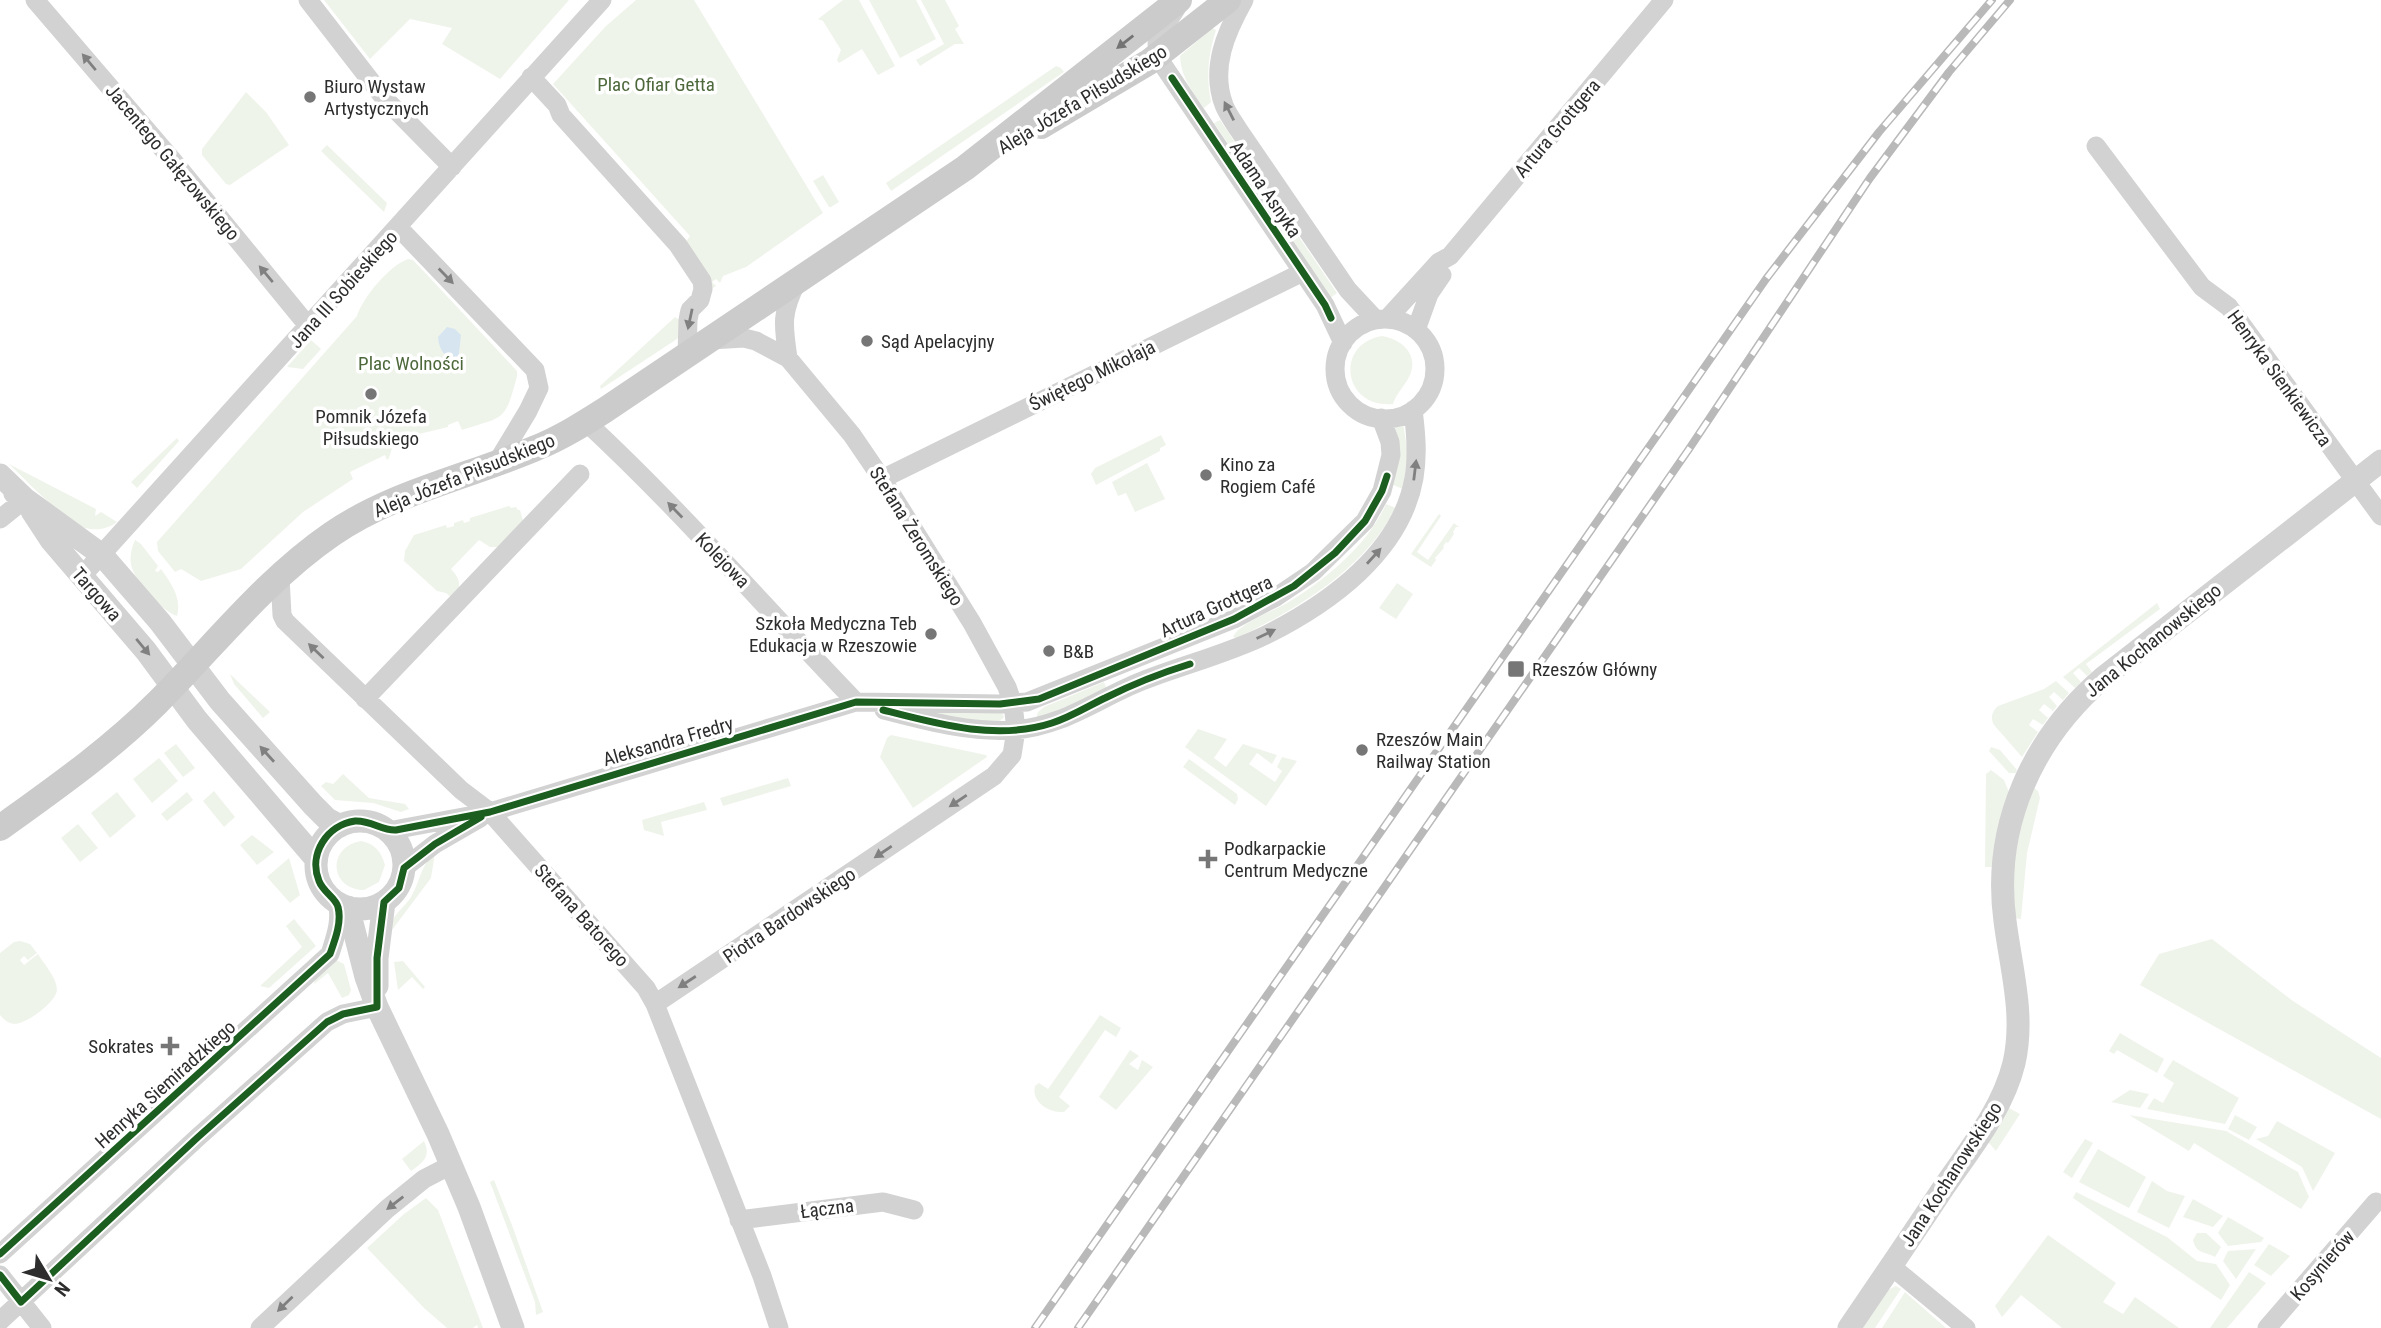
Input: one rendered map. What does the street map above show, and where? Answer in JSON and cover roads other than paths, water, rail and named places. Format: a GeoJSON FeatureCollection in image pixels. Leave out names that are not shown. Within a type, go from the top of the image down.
{"type":"FeatureCollection","features":[{"type":"Feature","properties":{"kind":"main road","name":"Aleja Józefa Piłsudskiego"},"geometry":{"type":"LineString","coordinates":[[0,828],[126,732],[280,578],[330,535],[383,505],[561,438],[965,168],[1180,0]]}},
{"type":"Feature","properties":{"kind":"main road","name":"Aleja Józefa Piłsudskiego"},"geometry":{"type":"LineString","coordinates":[[965,168],[1126,77],[1228,0]]}},
{"type":"Feature","properties":{"kind":"street","name":"Jacentego Gałęzowskiego"},"geometry":{"type":"LineString","coordinates":[[35,0],[183,173],[309,327]]}},
{"type":"Feature","properties":{"kind":"street"},"geometry":{"type":"LineString","coordinates":[[308,0],[384,98],[452,167]]}},
{"type":"Feature","properties":{"kind":"street","name":"Jana III Sobieskiego"},"geometry":{"type":"LineString","coordinates":[[82,576],[602,0]]}},
{"type":"Feature","properties":{"kind":"street"},"geometry":{"type":"LineString","coordinates":[[1158,55],[1155,46],[1158,37],[1180,0]]}},
{"type":"Feature","properties":{"kind":"street","name":"Adama Asnyka"},"geometry":{"type":"LineString","coordinates":[[1244,0],[1222,49],[1219,66],[1224,105],[1348,290],[1382,320]]}},
{"type":"Feature","properties":{"kind":"street","name":"Artura Grottgera"},"geometry":{"type":"LineString","coordinates":[[1382,320],[1439,262],[1450,256],[1664,0]]}},
{"type":"Feature","properties":{"kind":"street","name":"Adama Asnyka"},"geometry":{"type":"LineString","coordinates":[[1158,55],[1325,305],[1343,343]]}},
{"type":"Feature","properties":{"kind":"street"},"geometry":{"type":"LineString","coordinates":[[531,77],[557,105],[561,115],[678,245],[702,281],[704,289],[700,300],[690,310],[687,355]]}},
{"type":"Feature","properties":{"kind":"street","name":"Henryka Sienkiewicza"},"geometry":{"type":"LineString","coordinates":[[2096,146],[2202,287],[2229,307],[2381,516]]}},
{"type":"Feature","properties":{"kind":"street"},"geometry":{"type":"LineString","coordinates":[[398,227],[535,370],[539,388],[496,464]]}},
{"type":"Feature","properties":{"kind":"street","name":"Artura Grottgera"},"geometry":{"type":"LineString","coordinates":[[1416,330],[1429,294],[1449,265],[1450,256]]}},
{"type":"Feature","properties":{"kind":"street","name":"Świętego Mikołaja"},"geometry":{"type":"LineString","coordinates":[[882,479],[1303,272]]}},
{"type":"Feature","properties":{"kind":"street"},"geometry":{"type":"LineString","coordinates":[[788,358],[784,316],[786,302],[797,282]]}},
{"type":"Feature","properties":{"kind":"street"},"geometry":{"type":"LineString","coordinates":[[1382,320],[1403,323],[1416,330],[1429,345],[1435,368],[1430,389],[1424,399],[1413,410],[1396,417],[1381,418],[1360,412],[1342,394],[1335,370],[1336,358],[1343,343],[1358,327],[1382,320]]}},
{"type":"Feature","properties":{"kind":"street","name":"Stefana Żeromskiego"},"geometry":{"type":"LineString","coordinates":[[710,340],[744,338],[756,341],[788,358],[852,435],[972,622],[1000,671],[1013,704],[1016,730]]}},
{"type":"Feature","properties":{"kind":"street","name":"Artura Grottgera"},"geometry":{"type":"LineString","coordinates":[[856,702],[970,730],[1016,730],[1052,724],[1141,682],[1266,635],[1324,600],[1347,582],[1387,541],[1403,514],[1410,493],[1417,441],[1413,410]]}},
{"type":"Feature","properties":{"kind":"street","name":"Artura Grottgera"},"geometry":{"type":"LineString","coordinates":[[856,702],[1013,704],[1039,699],[1234,619],[1276,597],[1313,572],[1365,521],[1382,491],[1391,455],[1390,442],[1381,418]]}},
{"type":"Feature","properties":{"kind":"street","name":"Kolejowa"},"geometry":{"type":"LineString","coordinates":[[586,422],[678,513],[856,702]]}},
{"type":"Feature","properties":{"kind":"street","name":"Jana Kochanowskiego"},"geometry":{"type":"LineString","coordinates":[[1849,1328],[1981,1132],[2003,1095],[2014,1064],[2019,1029],[2017,992],[2005,919],[2003,866],[2008,827],[2027,773],[2043,744],[2087,692],[2381,461]]}},
{"type":"Feature","properties":{"kind":"street"},"geometry":{"type":"LineString","coordinates":[[365,699],[580,474]]}},
{"type":"Feature","properties":{"kind":"street","name":"Targowa"},"geometry":{"type":"LineString","coordinates":[[0,475],[24,499],[103,555],[160,622],[219,701],[327,819],[340,826]]}},
{"type":"Feature","properties":{"kind":"street"},"geometry":{"type":"LineString","coordinates":[[0,488],[24,499],[0,519]]}},
{"type":"Feature","properties":{"kind":"street","name":"Targowa"},"geometry":{"type":"LineString","coordinates":[[24,499],[51,540],[146,651],[197,720],[316,859]]}},
{"type":"Feature","properties":{"kind":"street","name":"Stefana Batorego"},"geometry":{"type":"LineString","coordinates":[[280,578],[282,615],[285,621],[461,790],[490,812],[646,988],[740,1220],[779,1328]]}},
{"type":"Feature","properties":{"kind":"street","name":"Aleksandra Fredry"},"geometry":{"type":"LineString","coordinates":[[490,812],[856,702]]}},
{"type":"Feature","properties":{"kind":"street","name":"Piotra Bardowskiego"},"geometry":{"type":"LineString","coordinates":[[654,1004],[994,776],[1012,755],[1016,730]]}},
{"type":"Feature","properties":{"kind":"street"},"geometry":{"type":"LineString","coordinates":[[388,831],[490,812]]}},
{"type":"Feature","properties":{"kind":"street"},"geometry":{"type":"LineString","coordinates":[[404,868],[435,844],[490,812]]}},
{"type":"Feature","properties":{"kind":"street"},"geometry":{"type":"LineString","coordinates":[[341,913],[384,902],[399,888],[404,868],[401,847],[388,831],[370,822],[360,821],[340,826],[324,839],[316,859],[319,882],[341,913],[377,1007],[451,1165],[513,1328]]}},
{"type":"Feature","properties":{"kind":"street"},"geometry":{"type":"LineString","coordinates":[[377,1007],[377,958],[384,902]]}},
{"type":"Feature","properties":{"kind":"street","name":"Henryka Siemiradzkiego"},"geometry":{"type":"LineString","coordinates":[[0,1254],[330,954],[341,913]]}},
{"type":"Feature","properties":{"kind":"street"},"geometry":{"type":"LineString","coordinates":[[0,1321],[197,1138],[327,1023],[343,1014],[377,1007]]}},
{"type":"Feature","properties":{"kind":"street"},"geometry":{"type":"LineString","coordinates":[[260,1328],[387,1209],[424,1180],[451,1165]]}},
{"type":"Feature","properties":{"kind":"street","name":"Łączna"},"geometry":{"type":"LineString","coordinates":[[740,1220],[883,1202],[914,1210]]}},
{"type":"Feature","properties":{"kind":"street","name":"Kosynierów"},"geometry":{"type":"LineString","coordinates":[[2267,1328],[2376,1202]]}},
{"type":"Feature","properties":{"kind":"street"},"geometry":{"type":"LineString","coordinates":[[1891,1266],[1966,1328]]}},
{"type":"Feature","properties":{"kind":"street"},"geometry":{"type":"LineString","coordinates":[[0,1275],[42,1328]]}},
{"type":"Feature","properties":{"kind":"railway"},"geometry":{"type":"LineString","coordinates":[[1035,1328],[1766,279],[1879,132],[1992,0]]}},
{"type":"Feature","properties":{"kind":"railway"},"geometry":{"type":"LineString","coordinates":[[1078,1328],[1689,449],[1870,178],[1949,72],[2010,0]]}},
{"type":"Feature","properties":{"kind":"place","name":"Biuro Wystaw Artystycznych"},"geometry":{"type":"Point","coordinates":[310,97]}},
{"type":"Feature","properties":{"kind":"place","name":"Sąd Apelacyjny"},"geometry":{"type":"Point","coordinates":[867,341]}},
{"type":"Feature","properties":{"kind":"place","name":"Pomnik Józefa Piłsudskiego"},"geometry":{"type":"Point","coordinates":[371,394]}},
{"type":"Feature","properties":{"kind":"place","name":"Kino za Rogiem Café"},"geometry":{"type":"Point","coordinates":[1206,475]}},
{"type":"Feature","properties":{"kind":"place","name":"Szkoła Medyczna Teb Edukacja w Rzeszowie"},"geometry":{"type":"Point","coordinates":[931,634]}},
{"type":"Feature","properties":{"kind":"place","name":"B&B"},"geometry":{"type":"Point","coordinates":[1049,651]}},
{"type":"Feature","properties":{"kind":"place","name":"Rzeszów Główny"},"geometry":{"type":"Point","coordinates":[1516,669]}},
{"type":"Feature","properties":{"kind":"place","name":"Rzeszów Main Railway Station"},"geometry":{"type":"Point","coordinates":[1362,750]}},
{"type":"Feature","properties":{"kind":"place","name":"Podkarpackie Centrum Medyczne"},"geometry":{"type":"Point","coordinates":[1208,859]}},
{"type":"Feature","properties":{"kind":"place","name":"Sokrates"},"geometry":{"type":"Point","coordinates":[170,1046]}},
{"type":"Feature","properties":{"kind":"park label","name":"Plac Ofiar Getta"},"geometry":{"type":"Point","coordinates":[656,84]}},
{"type":"Feature","properties":{"kind":"park label","name":"Plac Wolności"},"geometry":{"type":"Point","coordinates":[411,363]}}]}
